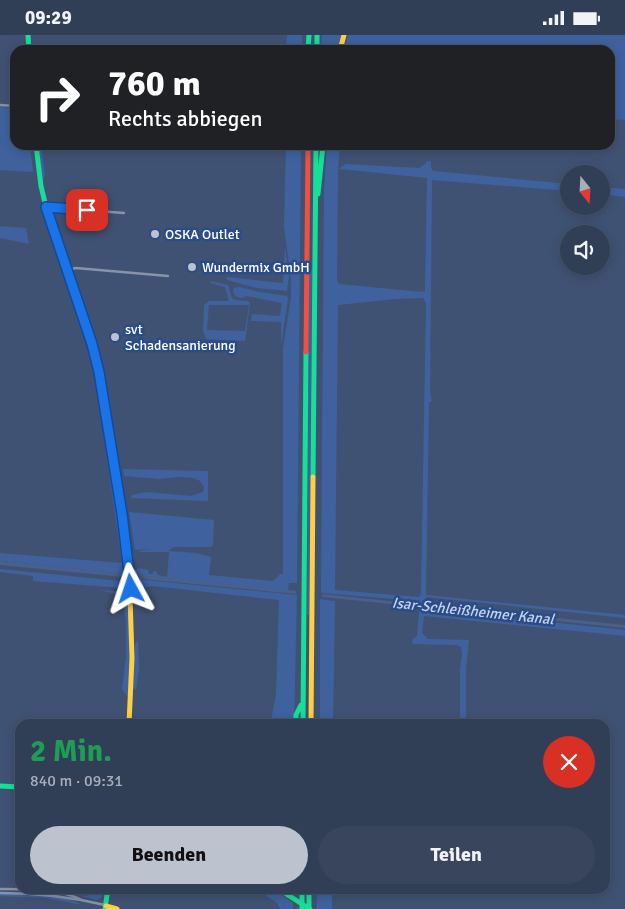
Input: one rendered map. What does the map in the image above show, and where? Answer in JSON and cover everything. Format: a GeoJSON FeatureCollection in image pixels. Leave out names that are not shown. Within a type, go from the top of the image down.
{"type":"FeatureCollection","features":[{"type":"Feature","properties":{"kind":"main road"},"geometry":{"type":"LineString","coordinates":[[37,150],[41,186],[93,347],[99,372],[122,514],[130,582],[133,634],[129,719]]}},
{"type":"Feature","properties":{"kind":"main road"},"geometry":{"type":"LineString","coordinates":[[303,719],[308,150]]}},
{"type":"Feature","properties":{"kind":"main road"},"geometry":{"type":"LineString","coordinates":[[311,719],[316,150]]}},
{"type":"Feature","properties":{"kind":"main road"},"geometry":{"type":"LineString","coordinates":[[315,201],[320,185],[323,150]]}},
{"type":"Feature","properties":{"kind":"main road"},"geometry":{"type":"LineString","coordinates":[[296,719],[296,715],[303,703]]}},
{"type":"Feature","properties":{"kind":"main road"},"geometry":{"type":"LineString","coordinates":[[0,785],[15,786]]}},
{"type":"Feature","properties":{"kind":"main road"},"geometry":{"type":"LineString","coordinates":[[286,894],[309,909]]}},
{"type":"Feature","properties":{"kind":"main road"},"geometry":{"type":"LineString","coordinates":[[302,894],[302,909]]}},
{"type":"Feature","properties":{"kind":"main road"},"geometry":{"type":"LineString","coordinates":[[309,894],[309,909]]}},
{"type":"Feature","properties":{"kind":"main road"},"geometry":{"type":"LineString","coordinates":[[107,895],[106,907],[117,909]]}},
{"type":"Feature","properties":{"kind":"street"},"geometry":{"type":"LineString","coordinates":[[48,207],[124,213]]}},
{"type":"Feature","properties":{"kind":"street"},"geometry":{"type":"LineString","coordinates":[[67,270],[76,268],[168,276]]}},
{"type":"Feature","properties":{"kind":"street"},"geometry":{"type":"LineString","coordinates":[[0,889],[15,889]]}},
{"type":"Feature","properties":{"kind":"street"},"geometry":{"type":"LineString","coordinates":[[0,893],[15,894]]}},
{"type":"Feature","properties":{"kind":"street"},"geometry":{"type":"LineString","coordinates":[[17,894],[84,900]]}},
{"type":"Feature","properties":{"kind":"street"},"geometry":{"type":"LineString","coordinates":[[64,894],[106,907]]}},
{"type":"Feature","properties":{"kind":"shaded area"},"geometry":{"type":"Polygon","coordinates":[[[287,35],[302,35],[302,45],[286,45],[287,35]]]}},
{"type":"Feature","properties":{"kind":"shaded area"},"geometry":{"type":"Polygon","coordinates":[[[322,35],[342,35],[339,45],[321,45],[322,35]]]}},
{"type":"Feature","properties":{"kind":"shaded area"},"geometry":{"type":"Polygon","coordinates":[[[348,35],[625,35],[625,120],[615,119],[615,45],[345,45],[348,35]]]}},
{"type":"Feature","properties":{"kind":"shaded area"},"geometry":{"type":"Polygon","coordinates":[[[0,107],[10,108],[10,150],[31,150],[33,172],[0,170],[0,107]]]}},
{"type":"Feature","properties":{"kind":"shaded area"},"geometry":{"type":"Polygon","coordinates":[[[39,150],[42,150],[45,175],[43,181],[39,150]]]}},
{"type":"Feature","properties":{"kind":"shaded area"},"geometry":{"type":"Polygon","coordinates":[[[286,150],[301,150],[297,583],[289,583],[288,591],[135,575],[134,571],[139,568],[148,570],[149,574],[153,574],[156,571],[158,575],[167,577],[169,552],[138,552],[152,549],[135,550],[129,512],[214,520],[213,545],[211,547],[174,547],[168,551],[196,553],[211,557],[209,575],[273,581],[280,574],[283,574],[283,349],[291,297],[291,280],[284,226],[286,150]]]}},
{"type":"Feature","properties":{"kind":"shaded area"},"geometry":{"type":"Polygon","coordinates":[[[327,150],[340,150],[337,280],[339,284],[425,291],[427,178],[340,169],[346,164],[419,168],[427,161],[431,161],[433,171],[560,183],[560,190],[432,180],[430,393],[432,401],[429,403],[426,595],[625,615],[625,618],[426,597],[424,611],[443,611],[625,630],[625,636],[424,616],[422,633],[428,639],[469,640],[466,669],[466,719],[460,719],[461,647],[457,645],[413,644],[412,640],[417,636],[420,601],[322,593],[324,191],[327,150]],[[423,298],[338,305],[335,590],[419,597],[421,594],[426,303],[423,298]]]}},
{"type":"Feature","properties":{"kind":"shaded area"},"geometry":{"type":"Polygon","coordinates":[[[610,188],[625,189],[625,197],[610,195],[610,188]]]}},
{"type":"Feature","properties":{"kind":"shaded area"},"geometry":{"type":"Polygon","coordinates":[[[0,226],[26,228],[29,244],[0,238],[0,226]]]}},
{"type":"Feature","properties":{"kind":"shaded area"},"geometry":{"type":"Polygon","coordinates":[[[285,247],[289,276],[287,291],[257,288],[227,280],[227,277],[283,283],[285,247]]]}},
{"type":"Feature","properties":{"kind":"shaded area"},"geometry":{"type":"Polygon","coordinates":[[[309,271],[312,271],[309,615],[307,615],[309,271]]]}},
{"type":"Feature","properties":{"kind":"shaded area"},"geometry":{"type":"Polygon","coordinates":[[[210,281],[228,285],[232,298],[250,303],[245,341],[206,339],[203,331],[204,305],[209,301],[229,301],[225,287],[210,283],[210,281]],[[209,305],[207,330],[245,331],[249,305],[209,305]]]}},
{"type":"Feature","properties":{"kind":"shaded area"},"geometry":{"type":"Polygon","coordinates":[[[240,287],[287,296],[281,345],[281,322],[251,321],[252,314],[280,316],[282,303],[247,296],[241,298],[235,296],[234,288],[240,287]]]}},
{"type":"Feature","properties":{"kind":"shaded area"},"geometry":{"type":"Polygon","coordinates":[[[104,418],[125,551],[125,566],[122,570],[126,570],[126,574],[0,561],[0,553],[122,563],[102,424],[104,418]]]}},
{"type":"Feature","properties":{"kind":"shaded area"},"geometry":{"type":"Polygon","coordinates":[[[111,418],[120,468],[117,468],[111,418]]]}},
{"type":"Feature","properties":{"kind":"shaded area"},"geometry":{"type":"Polygon","coordinates":[[[123,469],[208,471],[208,501],[131,498],[132,495],[147,492],[191,496],[203,492],[204,487],[200,481],[194,478],[159,479],[124,476],[123,469]]]}},
{"type":"Feature","properties":{"kind":"shaded area"},"geometry":{"type":"Polygon","coordinates":[[[119,470],[133,557],[132,564],[130,560],[119,470]]]}},
{"type":"Feature","properties":{"kind":"shaded area"},"geometry":{"type":"Polygon","coordinates":[[[0,569],[120,581],[121,577],[127,578],[127,585],[122,588],[33,581],[33,576],[0,572],[0,569]]]}},
{"type":"Feature","properties":{"kind":"shaded area"},"geometry":{"type":"Polygon","coordinates":[[[135,579],[297,595],[294,719],[271,719],[276,696],[279,600],[153,586],[136,589],[135,579]]]}},
{"type":"Feature","properties":{"kind":"shaded area"},"geometry":{"type":"Polygon","coordinates":[[[100,590],[127,592],[130,612],[129,696],[122,689],[126,657],[126,622],[123,596],[100,590]]]}},
{"type":"Feature","properties":{"kind":"shaded area"},"geometry":{"type":"Polygon","coordinates":[[[320,599],[335,601],[333,719],[320,719],[320,599]]]}},
{"type":"Feature","properties":{"kind":"shaded area"},"geometry":{"type":"Polygon","coordinates":[[[138,640],[139,669],[136,690],[133,688],[135,644],[138,640]]]}},
{"type":"Feature","properties":{"kind":"shaded area"},"geometry":{"type":"Polygon","coordinates":[[[0,894],[55,897],[82,905],[45,898],[0,896],[0,894]]]}},
{"type":"Feature","properties":{"kind":"shaded area"},"geometry":{"type":"Polygon","coordinates":[[[91,894],[102,894],[102,897],[97,900],[77,895],[87,896],[91,894]]]}},
{"type":"Feature","properties":{"kind":"shaded area"},"geometry":{"type":"Polygon","coordinates":[[[263,894],[280,894],[293,903],[293,909],[281,909],[276,902],[263,894]]]}},
{"type":"Feature","properties":{"kind":"shaded area"},"geometry":{"type":"Polygon","coordinates":[[[318,894],[332,894],[332,908],[334,909],[316,909],[318,894]]]}},
{"type":"Feature","properties":{"kind":"water"},"geometry":{"type":"Polygon","coordinates":[[[0,561],[296,591],[296,594],[0,565],[0,561]]]}},
{"type":"Feature","properties":{"kind":"water","name":"Isar-Schleißheimer Kanal"},"geometry":{"type":"Polygon","coordinates":[[[322,594],[625,625],[625,628],[322,597],[322,594]]]}},
{"type":"Feature","properties":{"kind":"traffic: fast"},"geometry":{"type":"LineString","coordinates":[[28,35],[29,45]]}},
{"type":"Feature","properties":{"kind":"traffic: fast"},"geometry":{"type":"LineString","coordinates":[[308,45],[309,35]]}},
{"type":"Feature","properties":{"kind":"traffic: fast"},"geometry":{"type":"LineString","coordinates":[[317,35],[317,45]]}},
{"type":"Feature","properties":{"kind":"traffic: fast"},"geometry":{"type":"LineString","coordinates":[[37,150],[41,186],[46,207],[89,336],[102,382],[120,500],[130,596]]}},
{"type":"Feature","properties":{"kind":"traffic: fast"},"geometry":{"type":"LineString","coordinates":[[313,477],[316,150]]}},
{"type":"Feature","properties":{"kind":"traffic: fast"},"geometry":{"type":"LineString","coordinates":[[318,194],[322,150]]}},
{"type":"Feature","properties":{"kind":"traffic: fast"},"geometry":{"type":"LineString","coordinates":[[303,719],[306,352]]}},
{"type":"Feature","properties":{"kind":"traffic: fast"},"geometry":{"type":"LineString","coordinates":[[296,719],[301,705]]}},
{"type":"Feature","properties":{"kind":"traffic: fast"},"geometry":{"type":"LineString","coordinates":[[0,786],[15,787]]}},
{"type":"Feature","properties":{"kind":"traffic: fast"},"geometry":{"type":"LineString","coordinates":[[105,909],[108,894]]}},
{"type":"Feature","properties":{"kind":"traffic: fast"},"geometry":{"type":"LineString","coordinates":[[302,894],[302,909]]}},
{"type":"Feature","properties":{"kind":"traffic: fast"},"geometry":{"type":"LineString","coordinates":[[309,894],[309,909]]}},
{"type":"Feature","properties":{"kind":"traffic: fast"},"geometry":{"type":"LineString","coordinates":[[288,895],[310,909]]}},
{"type":"Feature","properties":{"kind":"traffic: slow"},"geometry":{"type":"LineString","coordinates":[[341,45],[344,35]]}},
{"type":"Feature","properties":{"kind":"traffic: slow"},"geometry":{"type":"LineString","coordinates":[[311,719],[313,477]]}},
{"type":"Feature","properties":{"kind":"traffic: slow"},"geometry":{"type":"LineString","coordinates":[[129,719],[132,658],[130,596]]}},
{"type":"Feature","properties":{"kind":"traffic: slow"},"geometry":{"type":"LineString","coordinates":[[106,906],[117,909]]}},
{"type":"Feature","properties":{"kind":"traffic: jam"},"geometry":{"type":"LineString","coordinates":[[306,352],[308,150]]}},
{"type":"Feature","properties":{"kind":"place","name":"OSKA Outlet"},"geometry":{"type":"Point","coordinates":[155,234]}},
{"type":"Feature","properties":{"kind":"place","name":"Wundermix GmbH"},"geometry":{"type":"Point","coordinates":[192,267]}},
{"type":"Feature","properties":{"kind":"place","name":"svt Schadensanierung"},"geometry":{"type":"Point","coordinates":[115,337]}},
{"type":"Feature","properties":{"kind":"route"},"geometry":{"type":"LineString","coordinates":[[87,210],[46,207],[92,344],[99,372],[122,514],[131,589]]}}]}
